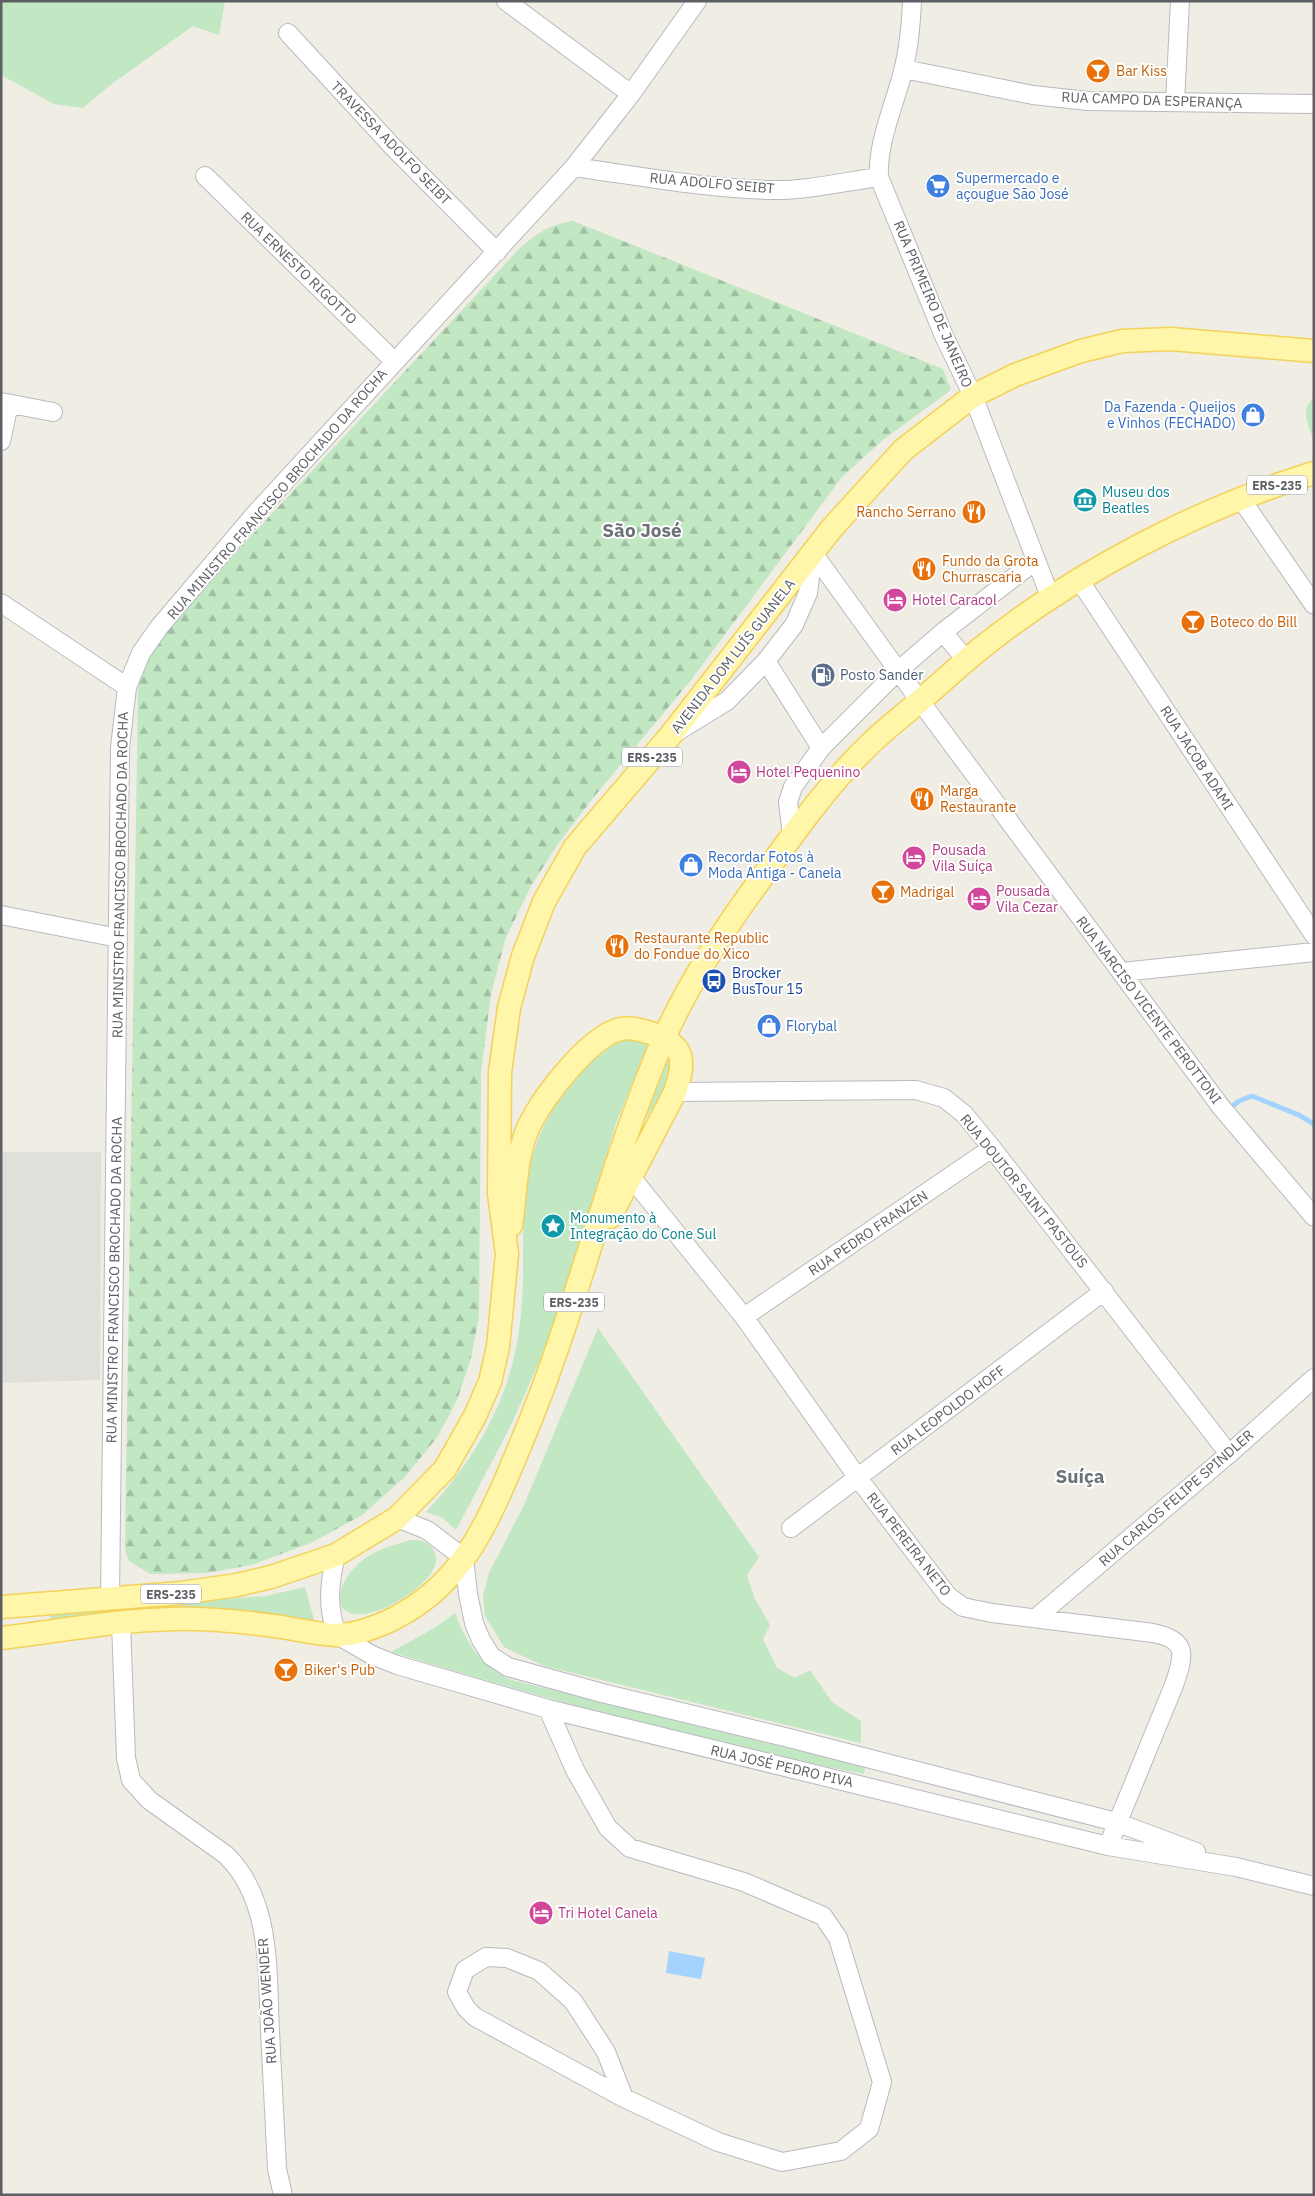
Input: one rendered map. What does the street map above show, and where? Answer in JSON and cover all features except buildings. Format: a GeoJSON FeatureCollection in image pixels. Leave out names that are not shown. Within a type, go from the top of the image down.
{"type":"FeatureCollection","features":[{"type":"Feature","properties":{"kind":"main road","name":"AVENIDA DOM LUÍS GUANELA"},"geometry":{"type":"LineString","coordinates":[[336,1555],[397,1518],[445,1469],[466,1434],[490,1382],[498,1347],[507,1254],[500,1193],[500,1072],[509,1008],[523,956],[544,902],[575,848],[670,736],[853,503],[903,450],[973,396],[1015,375],[1081,351],[1122,341],[1171,339],[1314,351]]}},
{"type":"Feature","properties":{"kind":"main road","name":"ERS-235"},"geometry":{"type":"LineString","coordinates":[[1,1638],[121,1623],[173,1619],[213,1619],[337,1635],[364,1631],[413,1608],[445,1581],[464,1558],[510,1470],[545,1387],[620,1152],[664,1038],[683,1001],[734,917],[792,835],[871,743],[966,660],[1014,623],[1080,581],[1169,531],[1241,499],[1314,473]]}},
{"type":"Feature","properties":{"kind":"main road"},"geometry":{"type":"LineString","coordinates":[[507,1254],[522,1148],[529,1125],[550,1091],[596,1044],[617,1030],[634,1028],[664,1038],[676,1046],[682,1057],[682,1071],[675,1092],[632,1177],[588,1257]]}},
{"type":"Feature","properties":{"kind":"main road","name":"ERS-235"},"geometry":{"type":"LineString","coordinates":[[1,1607],[180,1593],[237,1585],[271,1577],[336,1555]]}},
{"type":"Feature","properties":{"kind":"street"},"geometry":{"type":"LineString","coordinates":[[506,1],[631,94]]}},
{"type":"Feature","properties":{"kind":"street","name":"RUA MINISTRO FRANCISCO BROCHADO DA ROCHA"},"geometry":{"type":"LineString","coordinates":[[110,1598],[120,748],[127,687],[141,654],[160,626],[255,514],[394,360],[497,252],[574,167],[631,94],[697,1]]}},
{"type":"Feature","properties":{"kind":"street","name":"RUA PRIMEIRO DE JANEIRO"},"geometry":{"type":"LineString","coordinates":[[912,1],[911,34],[904,69],[879,157],[879,177],[944,336],[973,396],[1051,599]]}},
{"type":"Feature","properties":{"kind":"street"},"geometry":{"type":"LineString","coordinates":[[1175,102],[1180,1]]}},
{"type":"Feature","properties":{"kind":"street","name":"TRAVESSA ADOLFO SEIBT"},"geometry":{"type":"LineString","coordinates":[[288,33],[392,146],[497,252]]}},
{"type":"Feature","properties":{"kind":"street","name":"RUA CAMPO DA ESPERANÇA"},"geometry":{"type":"LineString","coordinates":[[904,69],[1033,95],[1088,101],[1314,104]]}},
{"type":"Feature","properties":{"kind":"street","name":"RUA ADOLFO SEIBT"},"geometry":{"type":"LineString","coordinates":[[574,167],[689,183],[769,190],[809,187],[879,177]]}},
{"type":"Feature","properties":{"kind":"street","name":"RUA ERNESTO RIGOTTO"},"geometry":{"type":"LineString","coordinates":[[205,176],[394,360]]}},
{"type":"Feature","properties":{"kind":"street"},"geometry":{"type":"LineString","coordinates":[[1,441],[5,403],[53,412]]}},
{"type":"Feature","properties":{"kind":"street"},"geometry":{"type":"LineString","coordinates":[[1241,499],[1314,605]]}},
{"type":"Feature","properties":{"kind":"street"},"geometry":{"type":"LineString","coordinates":[[670,736],[727,701],[766,661],[794,625],[808,593],[814,553]]}},
{"type":"Feature","properties":{"kind":"street","name":"RUA NARCISO VICENTE PEROTTONI"},"geometry":{"type":"LineString","coordinates":[[814,553],[920,702],[1221,1107],[1314,1217]]}},
{"type":"Feature","properties":{"kind":"street"},"geometry":{"type":"LineString","coordinates":[[792,835],[788,802],[792,787],[821,748],[898,671],[943,632],[1035,561]]}},
{"type":"Feature","properties":{"kind":"street","name":"RUA JACOB ADAMI"},"geometry":{"type":"LineString","coordinates":[[1080,581],[1314,935]]}},
{"type":"Feature","properties":{"kind":"street"},"geometry":{"type":"LineString","coordinates":[[1,603],[127,687]]}},
{"type":"Feature","properties":{"kind":"street"},"geometry":{"type":"LineString","coordinates":[[943,632],[966,660]]}},
{"type":"Feature","properties":{"kind":"street"},"geometry":{"type":"LineString","coordinates":[[766,661],[821,748]]}},
{"type":"Feature","properties":{"kind":"street"},"geometry":{"type":"LineString","coordinates":[[1,915],[118,938]]}},
{"type":"Feature","properties":{"kind":"street"},"geometry":{"type":"LineString","coordinates":[[1122,972],[1314,952]]}},
{"type":"Feature","properties":{"kind":"street","name":"RUA DOUTOR SAINT PASTOUS"},"geometry":{"type":"LineString","coordinates":[[675,1092],[916,1090],[944,1098],[964,1114],[992,1148],[1229,1454]]}},
{"type":"Feature","properties":{"kind":"street","name":"RUA PEDRO FRANZEN"},"geometry":{"type":"LineString","coordinates":[[744,1317],[992,1148]]}},
{"type":"Feature","properties":{"kind":"street","name":"RUA PEREIRA NETO"},"geometry":{"type":"LineString","coordinates":[[632,1177],[744,1317],[858,1478],[948,1596],[963,1607],[992,1613],[1037,1617],[1170,1636],[1180,1646],[1182,1661],[1174,1685],[1116,1822],[1108,1846]]}},
{"type":"Feature","properties":{"kind":"street","name":"RUA LEOPOLDO HOFF"},"geometry":{"type":"LineString","coordinates":[[791,1528],[1104,1291]]}},
{"type":"Feature","properties":{"kind":"street","name":"RUA CARLOS FELIPE SPINDLER"},"geometry":{"type":"LineString","coordinates":[[1037,1617],[1229,1454],[1314,1378]]}},
{"type":"Feature","properties":{"kind":"street"},"geometry":{"type":"LineString","coordinates":[[397,1518],[427,1530],[464,1558]]}},
{"type":"Feature","properties":{"kind":"street"},"geometry":{"type":"LineString","coordinates":[[336,1555],[329,1585],[329,1602],[330,1616],[337,1635]]}},
{"type":"Feature","properties":{"kind":"street","name":"RUA JOSÉ PEDRO PIVA"},"geometry":{"type":"LineString","coordinates":[[464,1558],[468,1594],[474,1623],[480,1640],[492,1656],[508,1667],[574,1686],[789,1738],[1116,1822],[1236,1867]]}},
{"type":"Feature","properties":{"kind":"street","name":"RUA JOÃO WENDER"},"geometry":{"type":"LineString","coordinates":[[121,1623],[126,1758],[132,1780],[150,1800],[226,1855],[237,1866],[249,1884],[258,1908],[267,1959],[277,2169],[283,2195]]}},
{"type":"Feature","properties":{"kind":"street","name":"RUA JOSÉ PEDRO PIVA"},"geometry":{"type":"LineString","coordinates":[[337,1635],[372,1655],[397,1665],[548,1709],[1108,1846],[1236,1867],[1314,1886]]}},
{"type":"Feature","properties":{"kind":"street"},"geometry":{"type":"LineString","coordinates":[[548,1709],[575,1770],[608,1828],[630,1848],[744,1882],[823,1916],[838,1938],[882,2082],[869,2129],[841,2150],[782,2162],[718,2142],[624,2098],[475,2017],[466,2008],[457,1992],[466,1970],[486,1956],[507,1958],[539,1971],[573,2001],[606,2052],[624,2098]]}},
{"type":"Feature","properties":{"kind":"shaded area"},"geometry":{"type":"Polygon","coordinates":[[[1,1152],[101,1152],[100,1380],[1,1383],[1,1152]]]}},
{"type":"Feature","properties":{"kind":"green space"},"geometry":{"type":"Polygon","coordinates":[[[1,1],[225,1],[219,35],[193,26],[109,86],[83,108],[54,104],[1,75],[1,1]]]}},
{"type":"Feature","properties":{"kind":"green space"},"geometry":{"type":"Polygon","coordinates":[[[573,221],[943,369],[951,390],[884,439],[842,477],[691,680],[593,798],[558,844],[531,886],[505,940],[491,994],[481,1072],[479,1317],[471,1358],[457,1400],[438,1436],[405,1477],[362,1515],[311,1543],[251,1565],[207,1573],[150,1574],[129,1561],[125,1551],[138,685],[145,656],[154,640],[520,248],[545,230],[558,224],[573,221]]]}},
{"type":"Feature","properties":{"kind":"green space"},"geometry":{"type":"Polygon","coordinates":[[[1314,397],[1314,443],[1306,413],[1309,402],[1314,397]]]}},
{"type":"Feature","properties":{"kind":"green space"},"geometry":{"type":"Polygon","coordinates":[[[628,1038],[649,1042],[616,1123],[583,1234],[545,1349],[511,1425],[456,1530],[443,1518],[426,1512],[457,1476],[483,1436],[503,1394],[510,1371],[516,1348],[521,1313],[524,1215],[527,1184],[534,1153],[546,1121],[573,1081],[602,1053],[628,1038]]]}},
{"type":"Feature","properties":{"kind":"green space"},"geometry":{"type":"Polygon","coordinates":[[[667,1058],[670,1074],[667,1083],[663,1093],[641,1124],[667,1058]]]}},
{"type":"Feature","properties":{"kind":"green space"},"geometry":{"type":"Polygon","coordinates":[[[598,1328],[759,1557],[747,1575],[755,1599],[770,1625],[763,1639],[777,1668],[795,1678],[810,1670],[832,1702],[861,1721],[861,1743],[544,1666],[504,1647],[485,1616],[483,1596],[489,1573],[524,1505],[598,1328]]]}},
{"type":"Feature","properties":{"kind":"green space"},"geometry":{"type":"Polygon","coordinates":[[[411,1540],[423,1541],[432,1548],[436,1557],[429,1577],[420,1586],[388,1607],[363,1614],[352,1614],[344,1610],[340,1603],[343,1584],[359,1563],[377,1551],[411,1540]]]}},
{"type":"Feature","properties":{"kind":"green space"},"geometry":{"type":"Polygon","coordinates":[[[305,1587],[315,1623],[51,1622],[50,1616],[128,1606],[266,1596],[305,1587]]]}},
{"type":"Feature","properties":{"kind":"green space"},"geometry":{"type":"Polygon","coordinates":[[[455,1613],[464,1634],[476,1652],[491,1668],[511,1680],[865,1767],[864,1774],[804,1762],[626,1719],[508,1687],[391,1652],[436,1627],[455,1613]]]}},
{"type":"Feature","properties":{"kind":"water"},"geometry":{"type":"Polygon","coordinates":[[[669,1951],[705,1958],[701,1979],[666,1973],[669,1951]]]}},
{"type":"Feature","properties":{"kind":"waterway"},"geometry":{"type":"LineString","coordinates":[[1230,1108],[1239,1101],[1252,1096],[1299,1115],[1314,1124]]}},
{"type":"Feature","properties":{"kind":"place","name":"Bar Kiss"},"geometry":{"type":"Point","coordinates":[1098,71]}},
{"type":"Feature","properties":{"kind":"place","name":"Supermercado e açougue São José"},"geometry":{"type":"Point","coordinates":[938,186]}},
{"type":"Feature","properties":{"kind":"place","name":"Da Fazenda - Queijos e Vinhos (FECHADO)"},"geometry":{"type":"Point","coordinates":[1253,415]}},
{"type":"Feature","properties":{"kind":"place","name":"Museu dos Beatles"},"geometry":{"type":"Point","coordinates":[1085,500]}},
{"type":"Feature","properties":{"kind":"place","name":"Rancho Serrano"},"geometry":{"type":"Point","coordinates":[974,512]}},
{"type":"Feature","properties":{"kind":"place","name":"Fundo da Grota Churrascaria"},"geometry":{"type":"Point","coordinates":[924,569]}},
{"type":"Feature","properties":{"kind":"place","name":"Hotel Caracol"},"geometry":{"type":"Point","coordinates":[895,600]}},
{"type":"Feature","properties":{"kind":"place","name":"Boteco do Bill"},"geometry":{"type":"Point","coordinates":[1193,622]}},
{"type":"Feature","properties":{"kind":"place","name":"Posto Sander"},"geometry":{"type":"Point","coordinates":[823,675]}},
{"type":"Feature","properties":{"kind":"place","name":"Hotel Pequenino"},"geometry":{"type":"Point","coordinates":[739,772]}},
{"type":"Feature","properties":{"kind":"place","name":"Marga Restaurante"},"geometry":{"type":"Point","coordinates":[922,799]}},
{"type":"Feature","properties":{"kind":"place","name":"Pousada Vila Suíça"},"geometry":{"type":"Point","coordinates":[914,858]}},
{"type":"Feature","properties":{"kind":"place","name":"Recordar Fotos à Moda Antiga - Canela"},"geometry":{"type":"Point","coordinates":[691,865]}},
{"type":"Feature","properties":{"kind":"place","name":"Madrigal"},"geometry":{"type":"Point","coordinates":[883,892]}},
{"type":"Feature","properties":{"kind":"place","name":"Pousada Vila Cezar"},"geometry":{"type":"Point","coordinates":[979,899]}},
{"type":"Feature","properties":{"kind":"place","name":"Restaurante Republic do Fondue do Xico"},"geometry":{"type":"Point","coordinates":[617,946]}},
{"type":"Feature","properties":{"kind":"place","name":"Brocker BusTour 15"},"geometry":{"type":"Point","coordinates":[714,981]}},
{"type":"Feature","properties":{"kind":"place","name":"Florybal"},"geometry":{"type":"Point","coordinates":[769,1026]}},
{"type":"Feature","properties":{"kind":"place","name":"Monumento à Integração do Cone Sul"},"geometry":{"type":"Point","coordinates":[553,1226]}},
{"type":"Feature","properties":{"kind":"place","name":"Biker's Pub"},"geometry":{"type":"Point","coordinates":[286,1670]}},
{"type":"Feature","properties":{"kind":"place","name":"Tri Hotel Canela"},"geometry":{"type":"Point","coordinates":[541,1913]}},
{"type":"Feature","properties":{"kind":"district","name":"São José"},"geometry":{"type":"Point","coordinates":[642,530]}},
{"type":"Feature","properties":{"kind":"district","name":"Suíça"},"geometry":{"type":"Point","coordinates":[1080,1476]}}]}
